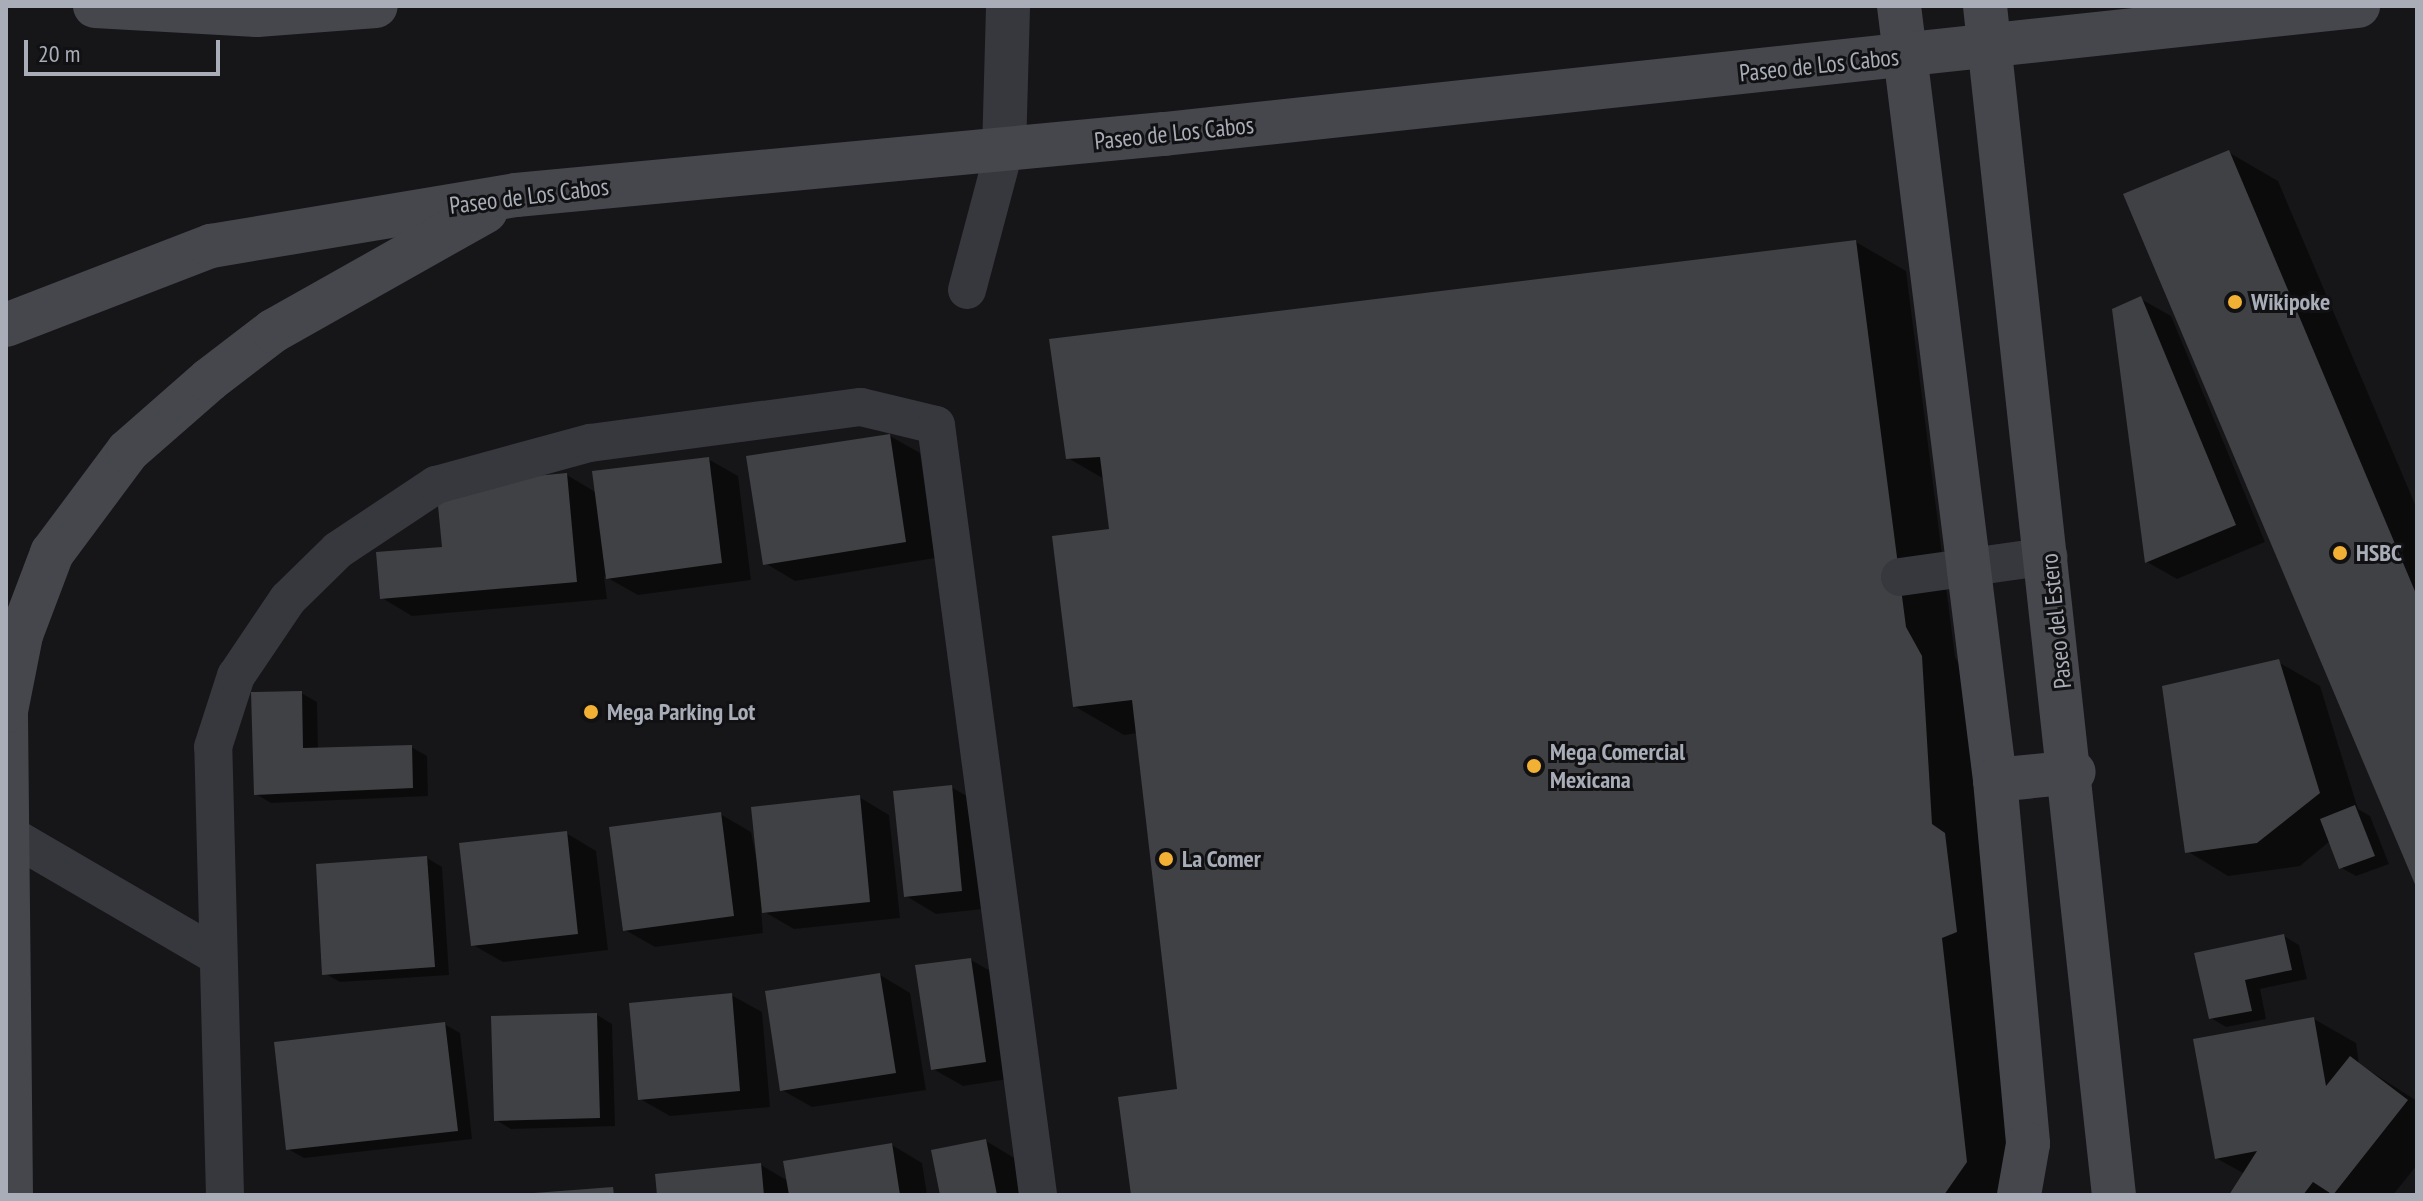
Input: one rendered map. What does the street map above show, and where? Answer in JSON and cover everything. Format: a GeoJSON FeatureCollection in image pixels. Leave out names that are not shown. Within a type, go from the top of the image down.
{"type":"FeatureCollection","features":[{"type":"Feature","properties":{"kind":"street"},"geometry":{"type":"LineString","coordinates":[[95,6],[247,11],[376,6]]}},
{"type":"Feature","properties":{"kind":"street"},"geometry":{"type":"LineString","coordinates":[[1004,151],[1008,6]]}},
{"type":"Feature","properties":{"kind":"street"},"geometry":{"type":"LineString","coordinates":[[1899,6],[1971,566],[1995,780],[2028,1144],[2019,1195]]}},
{"type":"Feature","properties":{"kind":"street","name":"Paseo de Los Cabos"},"geometry":{"type":"LineString","coordinates":[[6,325],[211,246],[516,195],[1004,151],[1905,56],[1987,27],[2358,6]]}},
{"type":"Feature","properties":{"kind":"street","name":"Paseo del Estero"},"geometry":{"type":"LineString","coordinates":[[1987,27],[2074,772],[2114,1195]]}},
{"type":"Feature","properties":{"kind":"street"},"geometry":{"type":"LineString","coordinates":[[11,1195],[6,711],[21,635],[52,553],[86,500],[128,451],[273,331],[516,195]]}},
{"type":"Feature","properties":{"kind":"street"},"geometry":{"type":"LineString","coordinates":[[1995,780],[2074,772]]}},
{"type":"Feature","properties":{"kind":"lane"},"geometry":{"type":"LineString","coordinates":[[967,290],[1004,151]]}},
{"type":"Feature","properties":{"kind":"lane"},"geometry":{"type":"LineString","coordinates":[[225,1195],[213,747],[221,706],[288,599],[338,550],[436,485],[590,443],[861,407],[936,425],[1038,1195]]}},
{"type":"Feature","properties":{"kind":"lane"},"geometry":{"type":"LineString","coordinates":[[1900,577],[2049,556]]}},
{"type":"Feature","properties":{"kind":"lane"},"geometry":{"type":"LineString","coordinates":[[8,834],[218,956]]}},
{"type":"Feature","properties":{"kind":"building"},"geometry":{"type":"Polygon","coordinates":[[[2229,150],[2417,596],[2417,889],[2123,194],[2229,150]]]}},
{"type":"Feature","properties":{"kind":"building","name":"Mega Comercial Mexicana"},"geometry":{"type":"Polygon","coordinates":[[[1856,240],[1906,627],[1922,656],[1932,824],[1945,833],[1957,932],[1942,938],[1967,1162],[1944,1195],[1131,1195],[1118,1097],[1177,1089],[1132,700],[1073,707],[1052,536],[1109,529],[1100,457],[1066,459],[1049,339],[1856,240]]]}},
{"type":"Feature","properties":{"kind":"building"},"geometry":{"type":"Polygon","coordinates":[[[2141,296],[2236,525],[2145,563],[2112,309],[2141,296]]]}},
{"type":"Feature","properties":{"kind":"building"},"geometry":{"type":"Polygon","coordinates":[[[890,434],[906,542],[763,565],[746,456],[890,434]]]}},
{"type":"Feature","properties":{"kind":"building"},"geometry":{"type":"Polygon","coordinates":[[[709,457],[722,563],[606,579],[592,471],[709,457]]]}},
{"type":"Feature","properties":{"kind":"building"},"geometry":{"type":"Polygon","coordinates":[[[567,473],[577,582],[380,599],[376,552],[442,547],[436,485],[567,473]]]}},
{"type":"Feature","properties":{"kind":"building"},"geometry":{"type":"Polygon","coordinates":[[[2279,659],[2320,793],[2257,843],[2185,853],[2162,686],[2279,659]]]}},
{"type":"Feature","properties":{"kind":"building"},"geometry":{"type":"Polygon","coordinates":[[[302,691],[303,748],[412,745],[413,788],[254,795],[251,692],[302,691]]]}},
{"type":"Feature","properties":{"kind":"building"},"geometry":{"type":"Polygon","coordinates":[[[952,785],[962,891],[904,897],[893,791],[952,785]]]}},
{"type":"Feature","properties":{"kind":"building"},"geometry":{"type":"Polygon","coordinates":[[[860,795],[870,902],[762,913],[751,807],[860,795]]]}},
{"type":"Feature","properties":{"kind":"building"},"geometry":{"type":"Polygon","coordinates":[[[2355,805],[2375,856],[2339,869],[2320,819],[2355,805]]]}},
{"type":"Feature","properties":{"kind":"building"},"geometry":{"type":"Polygon","coordinates":[[[721,812],[734,916],[623,931],[609,827],[721,812]]]}},
{"type":"Feature","properties":{"kind":"building"},"geometry":{"type":"Polygon","coordinates":[[[567,831],[578,934],[471,946],[459,843],[567,831]]]}},
{"type":"Feature","properties":{"kind":"building"},"geometry":{"type":"Polygon","coordinates":[[[427,856],[435,967],[322,975],[316,864],[427,856]]]}},
{"type":"Feature","properties":{"kind":"building"},"geometry":{"type":"Polygon","coordinates":[[[2284,934],[2292,970],[2245,980],[2252,1011],[2209,1019],[2194,953],[2284,934]]]}},
{"type":"Feature","properties":{"kind":"building"},"geometry":{"type":"Polygon","coordinates":[[[971,958],[986,1062],[931,1070],[915,965],[971,958]]]}},
{"type":"Feature","properties":{"kind":"building"},"geometry":{"type":"Polygon","coordinates":[[[880,973],[896,1073],[780,1091],[765,991],[880,973]]]}},
{"type":"Feature","properties":{"kind":"building"},"geometry":{"type":"Polygon","coordinates":[[[732,993],[740,1091],[638,1100],[629,1003],[732,993]]]}},
{"type":"Feature","properties":{"kind":"building"},"geometry":{"type":"Polygon","coordinates":[[[597,1013],[600,1118],[494,1121],[491,1016],[597,1013]]]}},
{"type":"Feature","properties":{"kind":"building"},"geometry":{"type":"Polygon","coordinates":[[[2314,1017],[2326,1086],[2350,1056],[2408,1100],[2333,1195],[2313,1182],[2303,1195],[2229,1195],[2257,1151],[2215,1159],[2193,1039],[2314,1017]]]}},
{"type":"Feature","properties":{"kind":"building"},"geometry":{"type":"Polygon","coordinates":[[[445,1022],[458,1131],[286,1150],[274,1042],[445,1022]]]}},
{"type":"Feature","properties":{"kind":"building"},"geometry":{"type":"Polygon","coordinates":[[[986,1139],[997,1195],[940,1195],[931,1150],[986,1139]]]}},
{"type":"Feature","properties":{"kind":"building"},"geometry":{"type":"Polygon","coordinates":[[[892,1143],[900,1195],[789,1195],[783,1161],[892,1143]]]}},
{"type":"Feature","properties":{"kind":"building"},"geometry":{"type":"Polygon","coordinates":[[[761,1163],[764,1195],[657,1195],[655,1174],[761,1163]]]}},
{"type":"Feature","properties":{"kind":"building"},"geometry":{"type":"Polygon","coordinates":[[[613,1187],[614,1195],[534,1195],[534,1193],[613,1187]]]}},
{"type":"Feature","properties":{"kind":"place","name":"Wikipoke"},"geometry":{"type":"Point","coordinates":[2235,302]}},
{"type":"Feature","properties":{"kind":"place","name":"HSBC"},"geometry":{"type":"Point","coordinates":[2340,553]}},
{"type":"Feature","properties":{"kind":"place","name":"Mega Parking Lot"},"geometry":{"type":"Point","coordinates":[591,712]}},
{"type":"Feature","properties":{"kind":"place","name":"Mega Comercial Mexicana"},"geometry":{"type":"Point","coordinates":[1534,766]}},
{"type":"Feature","properties":{"kind":"place","name":"La Comer"},"geometry":{"type":"Point","coordinates":[1166,859]}}]}
